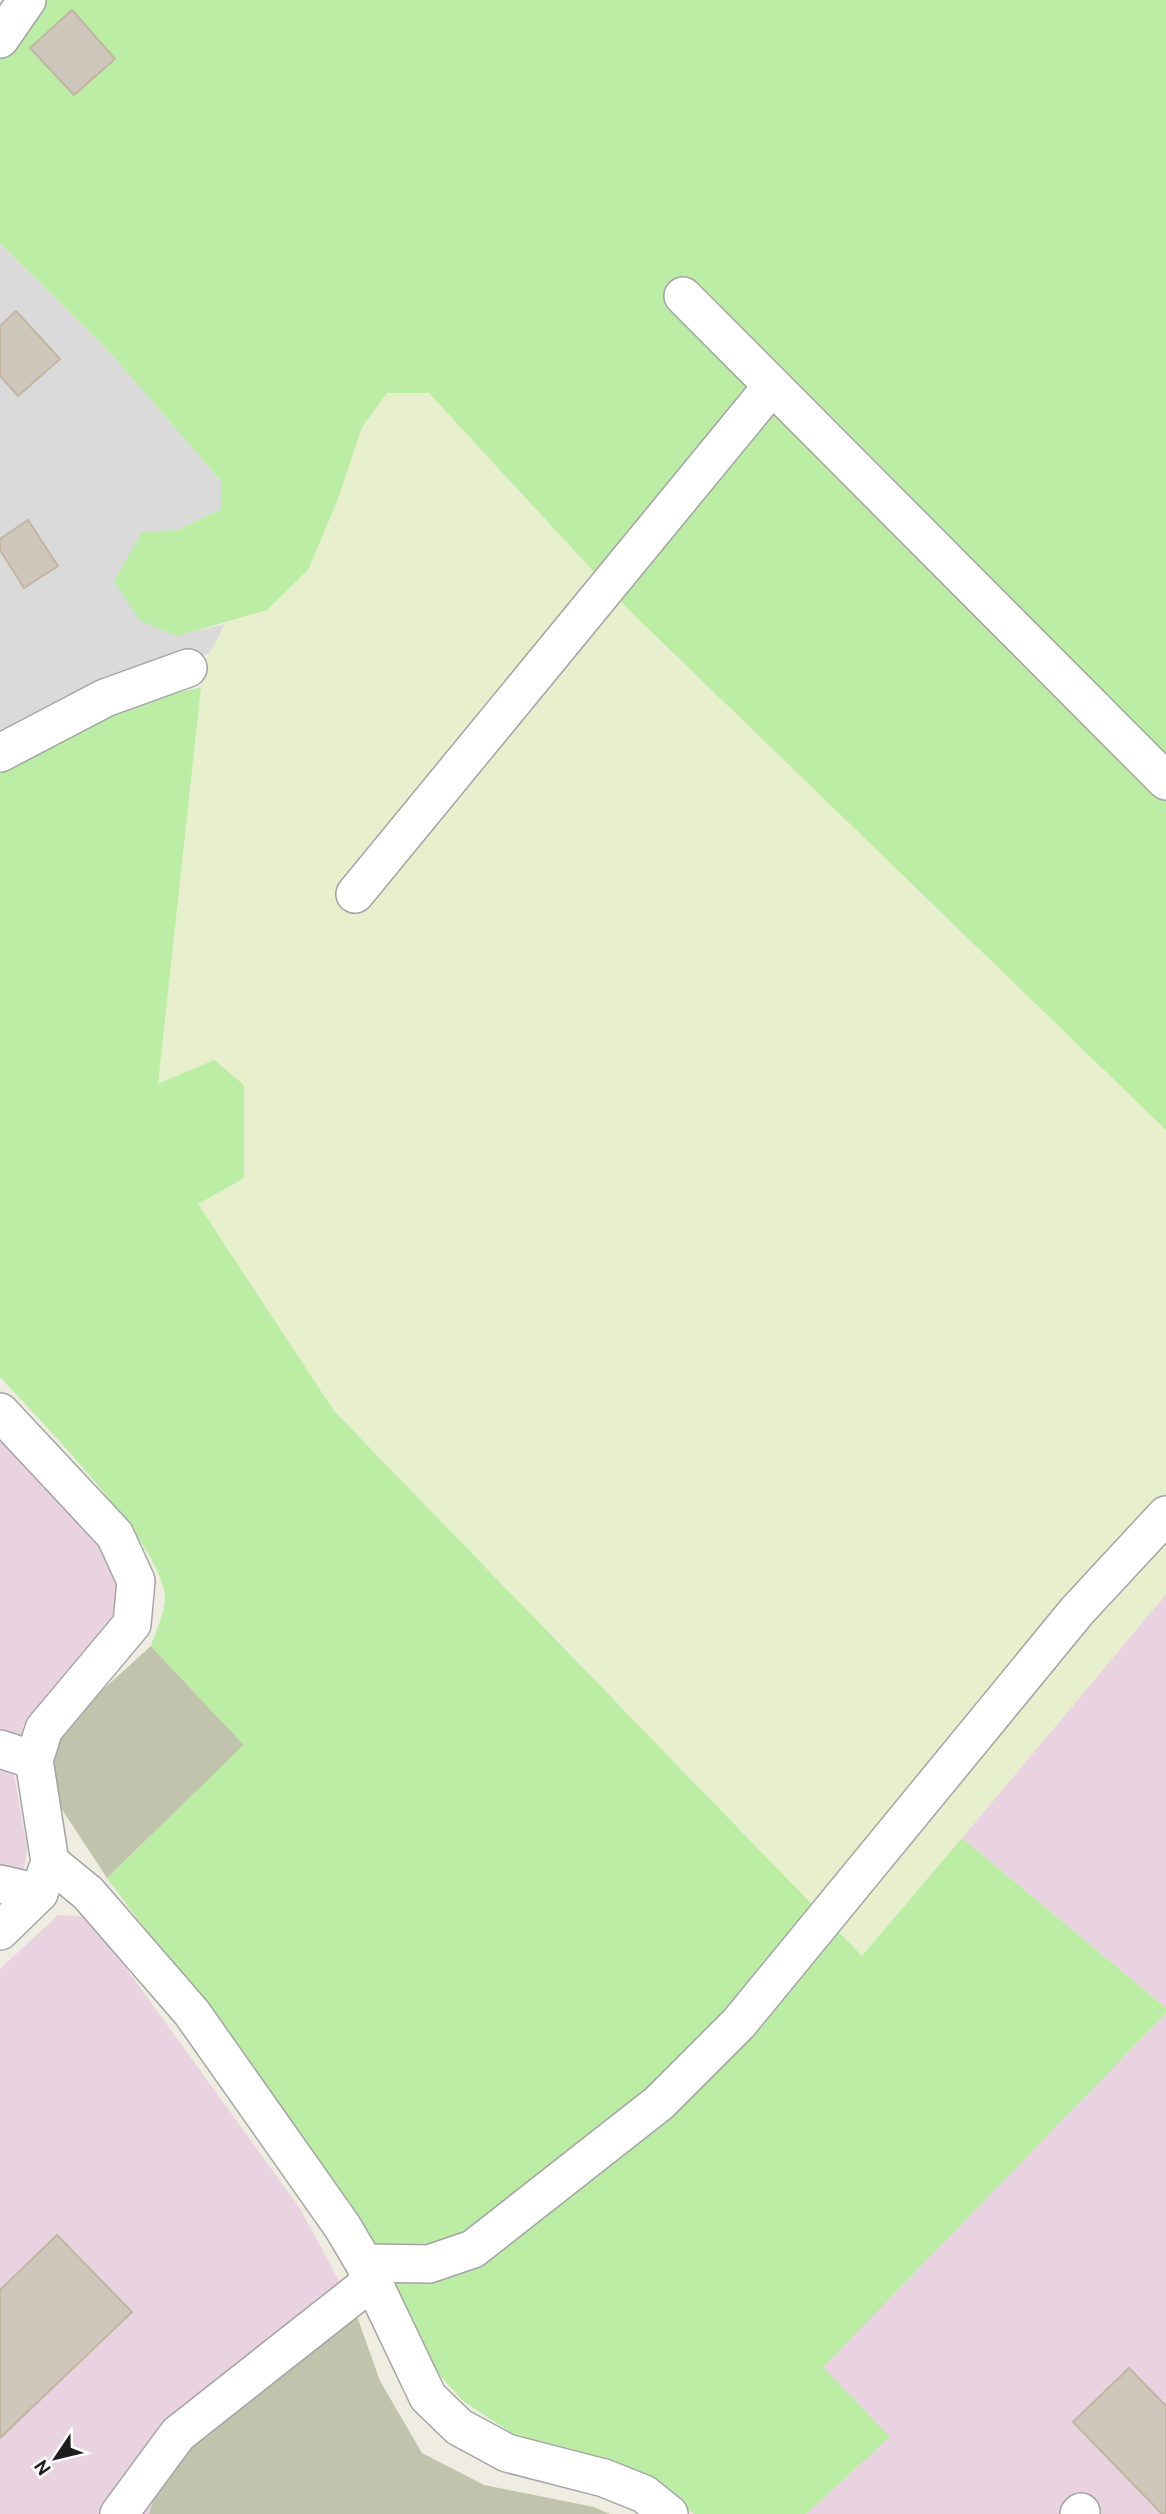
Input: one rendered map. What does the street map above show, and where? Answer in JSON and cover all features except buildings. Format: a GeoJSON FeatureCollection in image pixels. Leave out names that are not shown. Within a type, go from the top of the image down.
{"type":"FeatureCollection","features":[{"type":"Feature","properties":{"kind":"lane"},"geometry":{"type":"LineString","coordinates":[[0,39],[27,0]]}},
{"type":"Feature","properties":{"kind":"lane"},"geometry":{"type":"LineString","coordinates":[[683,296],[1166,781]]}},
{"type":"Feature","properties":{"kind":"lane"},"geometry":{"type":"LineString","coordinates":[[355,894],[772,386]]}},
{"type":"Feature","properties":{"kind":"lane"},"geometry":{"type":"LineString","coordinates":[[0,753],[105,698],[188,668]]}},
{"type":"Feature","properties":{"kind":"lane"},"geometry":{"type":"LineString","coordinates":[[0,1412],[114,1535],[136,1581],[132,1624],[44,1729],[34,1760],[45,1878],[0,1931]]}},
{"type":"Feature","properties":{"kind":"lane"},"geometry":{"type":"LineString","coordinates":[[119,2514],[178,2434],[368,2272],[429,2264],[473,2249],[659,2103],[739,2023],[1077,1611],[1166,1515]]}},
{"type":"Feature","properties":{"kind":"lane"},"geometry":{"type":"LineString","coordinates":[[0,1749],[34,1760]]}},
{"type":"Feature","properties":{"kind":"lane"},"geometry":{"type":"LineString","coordinates":[[0,1884],[45,1878],[88,1893],[192,2013],[342,2226],[368,2272],[428,2397],[459,2427],[507,2454],[604,2478],[644,2494],[669,2514]]}},
{"type":"Feature","properties":{"kind":"shaded area"},"geometry":{"type":"Polygon","coordinates":[[[0,243],[107,349],[221,481],[221,509],[178,530],[142,532],[139,620],[177,635],[225,624],[209,654],[141,665],[0,739],[0,243]]]}},
{"type":"Feature","properties":{"kind":"shaded area"},"geometry":{"type":"Polygon","coordinates":[[[387,393],[429,393],[629,610],[1166,1130],[1166,1594],[863,1956],[334,1411],[198,1204],[157,1085],[203,667],[225,624],[267,610],[308,570],[338,499],[362,427],[387,393]]]}},
{"type":"Feature","properties":{"kind":"shaded area"},"geometry":{"type":"Polygon","coordinates":[[[0,1429],[56,1486],[105,1554],[120,1597],[110,1630],[23,1725],[14,1774],[27,1848],[22,1885],[0,1911],[0,1429]]]}},
{"type":"Feature","properties":{"kind":"shaded area"},"geometry":{"type":"Polygon","coordinates":[[[1166,1594],[1166,2008],[962,1838],[1166,1594]]]}},
{"type":"Feature","properties":{"kind":"shaded area"},"geometry":{"type":"Polygon","coordinates":[[[151,1646],[244,1745],[107,1878],[61,1808],[51,1764],[55,1733],[151,1646]]]}},
{"type":"Feature","properties":{"kind":"shaded area"},"geometry":{"type":"Polygon","coordinates":[[[58,1915],[89,1917],[299,2207],[354,2308],[161,2471],[149,2514],[0,2514],[0,1969],[58,1915]]]}},
{"type":"Feature","properties":{"kind":"shaded area"},"geometry":{"type":"Polygon","coordinates":[[[1166,2013],[1166,2514],[806,2514],[890,2437],[822,2367],[1166,2013]]]}},
{"type":"Feature","properties":{"kind":"shaded area"},"geometry":{"type":"Polygon","coordinates":[[[354,2308],[380,2381],[422,2453],[484,2485],[594,2507],[610,2514],[149,2514],[161,2471],[354,2308]]]}},
{"type":"Feature","properties":{"kind":"green space"},"geometry":{"type":"Polygon","coordinates":[[[43,0],[1166,0],[1166,1130],[629,610],[429,393],[387,393],[362,427],[338,499],[308,570],[267,610],[177,636],[139,620],[114,581],[142,532],[178,530],[221,509],[221,481],[107,349],[0,243],[0,58],[29,30],[43,0]]]}},
{"type":"Feature","properties":{"kind":"green space"},"geometry":{"type":"Polygon","coordinates":[[[201,687],[158,1084],[214,1060],[244,1085],[244,1178],[198,1204],[334,1411],[862,1956],[962,1838],[1166,2008],[1166,2013],[823,2367],[890,2437],[806,2514],[694,2514],[659,2486],[601,2462],[515,2435],[463,2401],[433,2368],[311,2152],[107,1878],[244,1745],[151,1646],[165,1599],[159,1576],[145,1548],[97,1484],[0,1377],[0,774],[116,708],[201,687]]]}}]}
